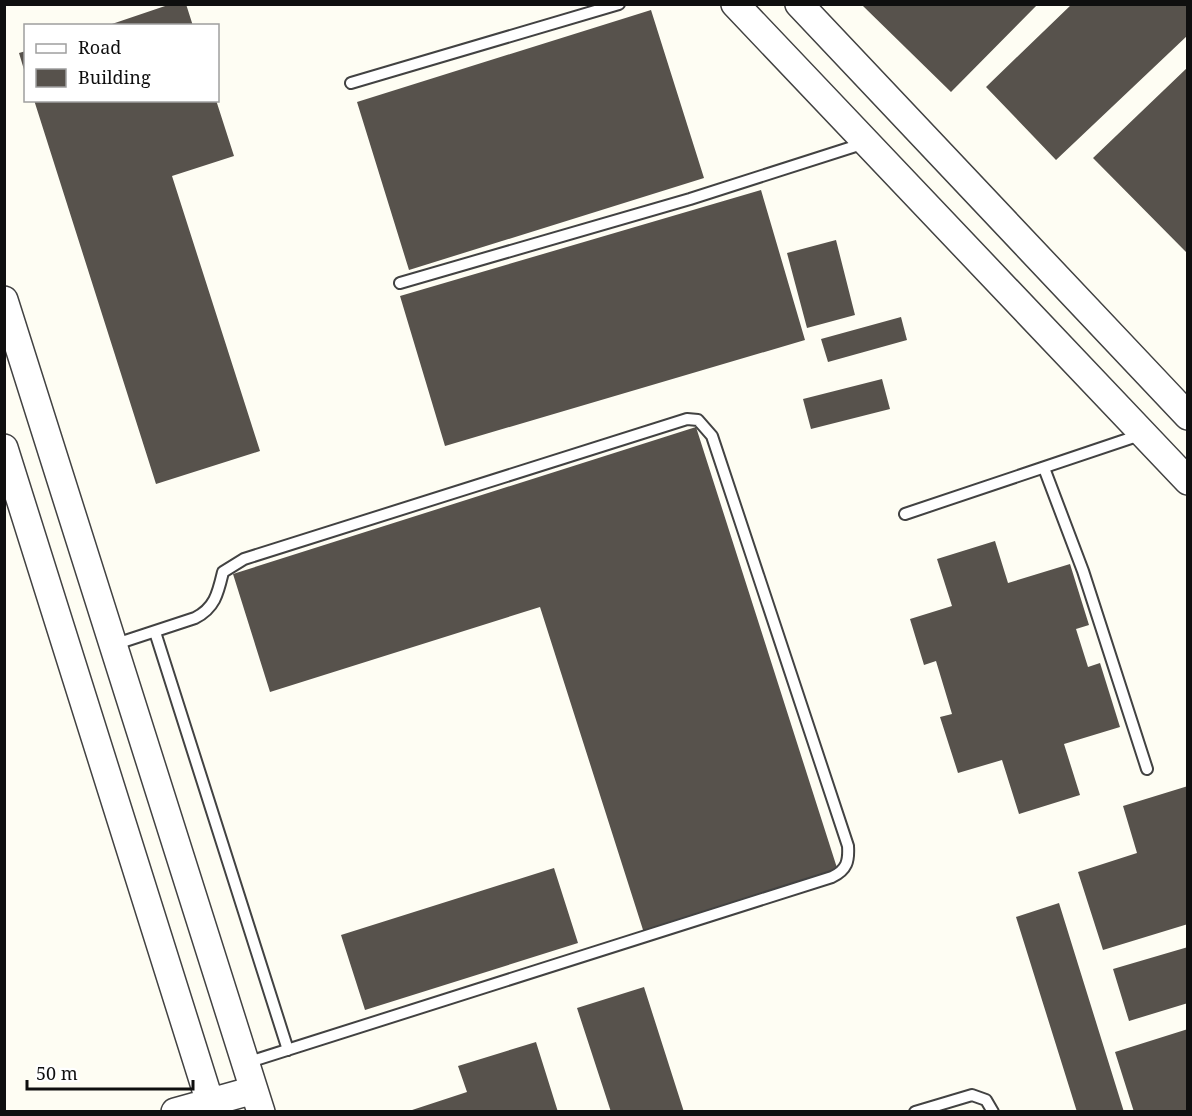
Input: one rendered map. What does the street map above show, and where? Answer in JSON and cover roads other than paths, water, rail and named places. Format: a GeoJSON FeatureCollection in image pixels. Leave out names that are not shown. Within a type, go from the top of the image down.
{"type":"FeatureCollection","features":[{"type":"Feature","properties":{"kind":"street"},"geometry":{"type":"LineString","coordinates":[[735,4],[1188,481]]}},
{"type":"Feature","properties":{"kind":"street"},"geometry":{"type":"LineString","coordinates":[[799,4],[1188,416]]}},
{"type":"Feature","properties":{"kind":"street"},"geometry":{"type":"LineString","coordinates":[[4,300],[258,1101],[175,1112]]}},
{"type":"Feature","properties":{"kind":"street"},"geometry":{"type":"LineString","coordinates":[[4,448],[212,1107]]}},
{"type":"Feature","properties":{"kind":"lane"},"geometry":{"type":"LineString","coordinates":[[351,83],[619,4]]}},
{"type":"Feature","properties":{"kind":"lane"},"geometry":{"type":"LineString","coordinates":[[400,283],[690,199],[866,142]]}},
{"type":"Feature","properties":{"kind":"lane"},"geometry":{"type":"LineString","coordinates":[[113,645],[208,612],[217,595],[223,573],[244,559],[687,419],[698,420],[706,426],[712,436],[848,846],[845,867],[832,878],[246,1063]]}},
{"type":"Feature","properties":{"kind":"lane"},"geometry":{"type":"LineString","coordinates":[[905,514],[1143,434]]}},
{"type":"Feature","properties":{"kind":"lane"},"geometry":{"type":"LineString","coordinates":[[1044,468],[1083,571],[1148,769]]}},
{"type":"Feature","properties":{"kind":"lane"},"geometry":{"type":"LineString","coordinates":[[155,632],[288,1050]]}},
{"type":"Feature","properties":{"kind":"lane"},"geometry":{"type":"LineString","coordinates":[[915,1112],[972,1095],[986,1100],[993,1112]]}}]}
